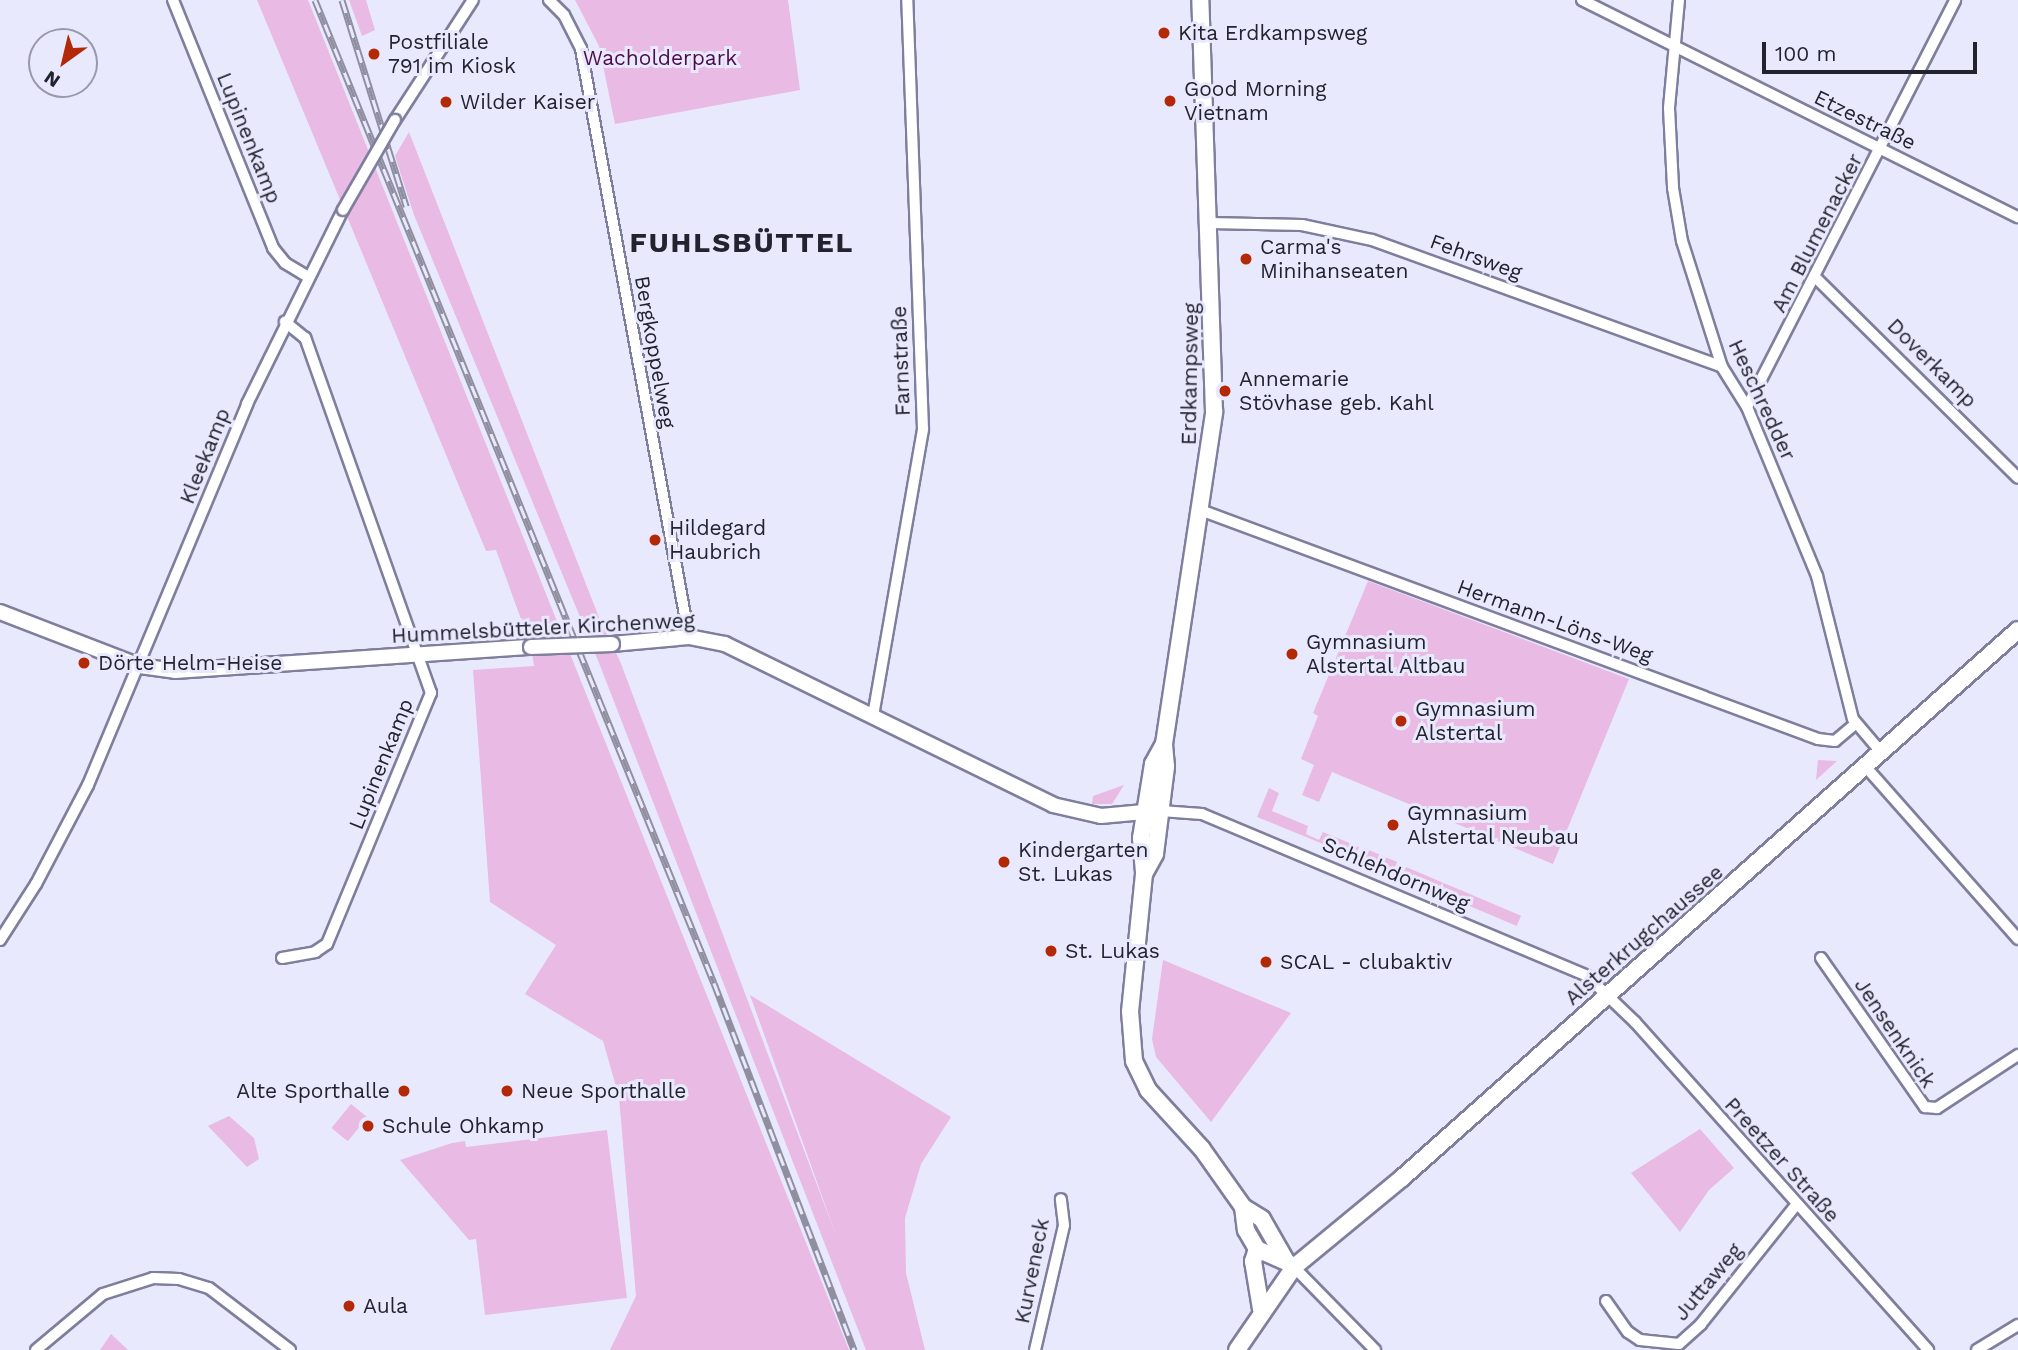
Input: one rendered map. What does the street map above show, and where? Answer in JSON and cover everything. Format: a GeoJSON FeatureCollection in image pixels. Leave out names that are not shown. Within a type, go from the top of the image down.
{"type":"FeatureCollection","features":[{"type":"Feature","properties":{"kind":"main road","name":"Erdkampsweg"},"geometry":{"type":"LineString","coordinates":[[1144,874],[1155,854],[1161,811],[1164,744],[1203,511],[1214,412],[1210,223],[1200,0]]}},
{"type":"Feature","properties":{"kind":"main road","name":"Alsterkrugchaussee"},"geometry":{"type":"LineString","coordinates":[[1237,1350],[1289,1263],[1402,1178],[2018,630]]}},
{"type":"Feature","properties":{"kind":"main road","name":"Erdkampsweg"},"geometry":{"type":"LineString","coordinates":[[1164,744],[1153,764],[1140,852],[1144,874],[1131,975],[1134,1061],[1148,1090],[1202,1149],[1243,1207],[1262,1219],[1289,1263]]}},
{"type":"Feature","properties":{"kind":"main road","name":"Erdkampsweg"},"geometry":{"type":"LineString","coordinates":[[1243,1207],[1246,1230],[1256,1249],[1289,1263]]}},
{"type":"Feature","properties":{"kind":"main road","name":"Erdkampsweg"},"geometry":{"type":"LineString","coordinates":[[1256,1249],[1253,1261],[1261,1310]]}},
{"type":"Feature","properties":{"kind":"street","name":"Lupinenkamp"},"geometry":{"type":"LineString","coordinates":[[173,0],[273,248],[285,263],[307,276]]}},
{"type":"Feature","properties":{"kind":"street","name":"Kleekamp"},"geometry":{"type":"LineString","coordinates":[[0,940],[36,884],[88,785],[307,276],[395,120],[473,0]]}},
{"type":"Feature","properties":{"kind":"street","name":"Bergkoppelweg"},"geometry":{"type":"LineString","coordinates":[[549,0],[573,32],[587,74],[690,638]]}},
{"type":"Feature","properties":{"kind":"street","name":"Farnstraße"},"geometry":{"type":"LineString","coordinates":[[873,716],[923,429],[907,0]]}},
{"type":"Feature","properties":{"kind":"street","name":"Etzestraße"},"geometry":{"type":"LineString","coordinates":[[1582,0],[2018,216]]}},
{"type":"Feature","properties":{"kind":"street","name":"Heschredder"},"geometry":{"type":"LineString","coordinates":[[1679,0],[1672,45],[1669,108],[1673,188],[1682,241],[1722,367],[1747,407],[1817,576],[1855,724]]}},
{"type":"Feature","properties":{"kind":"street","name":"Am Blumenacker"},"geometry":{"type":"LineString","coordinates":[[1747,407],[1882,150],[1955,0]]}},
{"type":"Feature","properties":{"kind":"street","name":"Fehrsweg"},"geometry":{"type":"LineString","coordinates":[[1210,223],[1302,225],[1372,240],[1722,367]]}},
{"type":"Feature","properties":{"kind":"street","name":"Doverkamp"},"geometry":{"type":"LineString","coordinates":[[1816,278],[2018,478]]}},
{"type":"Feature","properties":{"kind":"street","name":"Lupinenkamp"},"geometry":{"type":"LineString","coordinates":[[282,958],[315,952],[327,944],[431,693],[305,338],[285,322]]}},
{"type":"Feature","properties":{"kind":"street","name":"Hermann-Löns-Weg"},"geometry":{"type":"LineString","coordinates":[[1203,511],[1818,739],[1835,740],[1855,724]]}},
{"type":"Feature","properties":{"kind":"street","name":"Hummelsbütteler Kirchenweg"},"geometry":{"type":"LineString","coordinates":[[0,612],[140,666],[175,671],[690,638],[725,644],[1064,809],[1101,816],[1161,811]]}},
{"type":"Feature","properties":{"kind":"street"},"geometry":{"type":"LineString","coordinates":[[1855,724],[1881,752]]}},
{"type":"Feature","properties":{"kind":"street"},"geometry":{"type":"LineString","coordinates":[[1865,766],[2018,939]]}},
{"type":"Feature","properties":{"kind":"street","name":"Schlehdornweg"},"geometry":{"type":"LineString","coordinates":[[1161,811],[1202,814],[1569,967],[1608,995]]}},
{"type":"Feature","properties":{"kind":"street","name":"Jensenknick"},"geometry":{"type":"LineString","coordinates":[[1821,958],[1925,1107],[1937,1108],[2018,1055]]}},
{"type":"Feature","properties":{"kind":"street","name":"Preetzer Straße"},"geometry":{"type":"LineString","coordinates":[[1608,995],[1928,1350]]}},
{"type":"Feature","properties":{"kind":"street","name":"Kurveneck"},"geometry":{"type":"LineString","coordinates":[[1035,1350],[1063,1225],[1061,1199]]}},
{"type":"Feature","properties":{"kind":"street","name":"Juttaweg"},"geometry":{"type":"LineString","coordinates":[[1606,1301],[1628,1332],[1640,1340],[1679,1344],[1701,1324],[1796,1205]]}},
{"type":"Feature","properties":{"kind":"street","name":"Erdkampsweg"},"geometry":{"type":"LineString","coordinates":[[1289,1263],[1375,1350]]}},
{"type":"Feature","properties":{"kind":"street"},"geometry":{"type":"LineString","coordinates":[[36,1350],[103,1294],[153,1278],[179,1279],[209,1288],[290,1350]]}},
{"type":"Feature","properties":{"kind":"street"},"geometry":{"type":"LineString","coordinates":[[1977,1350],[2018,1325]]}},
{"type":"Feature","properties":{"kind":"green space"},"geometry":{"type":"Polygon","coordinates":[[[257,0],[308,0],[849,1350],[610,1350],[636,1296],[619,1097],[603,1041],[525,994],[556,945],[490,902],[473,670],[534,666],[531,647],[496,550],[486,551],[257,0]]]}},
{"type":"Feature","properties":{"kind":"green space"},"geometry":{"type":"Polygon","coordinates":[[[349,0],[366,0],[375,30],[362,36],[349,0]]]}},
{"type":"Feature","properties":{"kind":"green space","name":"Wacholderpark"},"geometry":{"type":"Polygon","coordinates":[[[575,0],[788,0],[800,90],[615,124],[599,46],[575,0]]]}},
{"type":"Feature","properties":{"kind":"green space"},"geometry":{"type":"Polygon","coordinates":[[[409,132],[602,625],[620,661],[837,1238],[750,995],[951,1117],[921,1164],[905,1218],[906,1273],[925,1350],[866,1350],[599,663],[414,215],[395,156],[409,132]]]}},
{"type":"Feature","properties":{"kind":"green space"},"geometry":{"type":"Polygon","coordinates":[[[1368,581],[1629,679],[1553,864],[1332,772],[1319,802],[1302,795],[1314,765],[1301,759],[1318,716],[1313,713],[1368,581]]]}},
{"type":"Feature","properties":{"kind":"green space"},"geometry":{"type":"Polygon","coordinates":[[[1818,760],[1837,761],[1816,780],[1818,760]]]}},
{"type":"Feature","properties":{"kind":"green space"},"geometry":{"type":"Polygon","coordinates":[[[1124,785],[1112,804],[1092,804],[1093,796],[1124,785]]]}},
{"type":"Feature","properties":{"kind":"green space"},"geometry":{"type":"Polygon","coordinates":[[[1269,788],[1279,793],[1272,811],[1308,826],[1306,834],[1319,840],[1323,832],[1359,847],[1355,857],[1257,817],[1269,788]]]}},
{"type":"Feature","properties":{"kind":"green space"},"geometry":{"type":"Polygon","coordinates":[[[1364,848],[1397,862],[1392,873],[1359,859],[1364,848]]]}},
{"type":"Feature","properties":{"kind":"green space"},"geometry":{"type":"Polygon","coordinates":[[[1406,867],[1521,916],[1517,926],[1402,877],[1406,867]]]}},
{"type":"Feature","properties":{"kind":"green space"},"geometry":{"type":"Polygon","coordinates":[[[1163,960],[1291,1013],[1211,1122],[1156,1057],[1152,1039],[1163,960]]]}},
{"type":"Feature","properties":{"kind":"green space"},"geometry":{"type":"Polygon","coordinates":[[[351,1104],[367,1117],[348,1141],[331,1128],[351,1104]]]}},
{"type":"Feature","properties":{"kind":"green space"},"geometry":{"type":"Polygon","coordinates":[[[229,1116],[254,1138],[259,1159],[247,1167],[208,1126],[229,1116]]]}},
{"type":"Feature","properties":{"kind":"green space"},"geometry":{"type":"Polygon","coordinates":[[[1700,1129],[1734,1168],[1709,1190],[1680,1232],[1631,1173],[1700,1129]]]}},
{"type":"Feature","properties":{"kind":"green space"},"geometry":{"type":"Polygon","coordinates":[[[607,1130],[627,1298],[485,1315],[476,1239],[469,1240],[400,1160],[465,1141],[466,1147],[607,1130]]]}},
{"type":"Feature","properties":{"kind":"green space"},"geometry":{"type":"Polygon","coordinates":[[[111,1334],[128,1350],[100,1350],[111,1334]]]}},
{"type":"Feature","properties":{"kind":"railway"},"geometry":{"type":"LineString","coordinates":[[315,0],[714,983],[854,1350]]}},
{"type":"Feature","properties":{"kind":"railway"},"geometry":{"type":"LineString","coordinates":[[342,0],[406,206]]}},
{"type":"Feature","properties":{"kind":"place","name":"Kita Erdkampsweg"},"geometry":{"type":"Point","coordinates":[1164,33]}},
{"type":"Feature","properties":{"kind":"place","name":"Postfiliale 791 im Kiosk"},"geometry":{"type":"Point","coordinates":[374,54]}},
{"type":"Feature","properties":{"kind":"place","name":"Good Morning Vietnam"},"geometry":{"type":"Point","coordinates":[1170,101]}},
{"type":"Feature","properties":{"kind":"place","name":"Wilder Kaiser"},"geometry":{"type":"Point","coordinates":[446,102]}},
{"type":"Feature","properties":{"kind":"place","name":"Carma's Minihanseaten"},"geometry":{"type":"Point","coordinates":[1246,259]}},
{"type":"Feature","properties":{"kind":"place","name":"Annemarie Stövhase geb. Kahl"},"geometry":{"type":"Point","coordinates":[1225,391]}},
{"type":"Feature","properties":{"kind":"place","name":"Hildegard Haubrich"},"geometry":{"type":"Point","coordinates":[655,540]}},
{"type":"Feature","properties":{"kind":"place","name":"Gymnasium Alstertal Altbau"},"geometry":{"type":"Point","coordinates":[1292,654]}},
{"type":"Feature","properties":{"kind":"place","name":"Dörte Helm-Heise"},"geometry":{"type":"Point","coordinates":[84,663]}},
{"type":"Feature","properties":{"kind":"place","name":"Gymnasium Alstertal"},"geometry":{"type":"Point","coordinates":[1401,721]}},
{"type":"Feature","properties":{"kind":"place","name":"Gymnasium Alstertal Neubau"},"geometry":{"type":"Point","coordinates":[1393,825]}},
{"type":"Feature","properties":{"kind":"place","name":"Kindergarten St. Lukas"},"geometry":{"type":"Point","coordinates":[1004,862]}},
{"type":"Feature","properties":{"kind":"place","name":"St. Lukas"},"geometry":{"type":"Point","coordinates":[1051,951]}},
{"type":"Feature","properties":{"kind":"place","name":"SCAL - clubaktiv"},"geometry":{"type":"Point","coordinates":[1266,962]}},
{"type":"Feature","properties":{"kind":"place","name":"Alte Sporthalle"},"geometry":{"type":"Point","coordinates":[404,1091]}},
{"type":"Feature","properties":{"kind":"place","name":"Neue Sporthalle"},"geometry":{"type":"Point","coordinates":[507,1091]}},
{"type":"Feature","properties":{"kind":"place","name":"Schule Ohkamp"},"geometry":{"type":"Point","coordinates":[368,1126]}},
{"type":"Feature","properties":{"kind":"place","name":"Aula"},"geometry":{"type":"Point","coordinates":[349,1306]}},
{"type":"Feature","properties":{"kind":"district","name":"FUHLSBÜTTEL"},"geometry":{"type":"Point","coordinates":[742,243]}}]}
